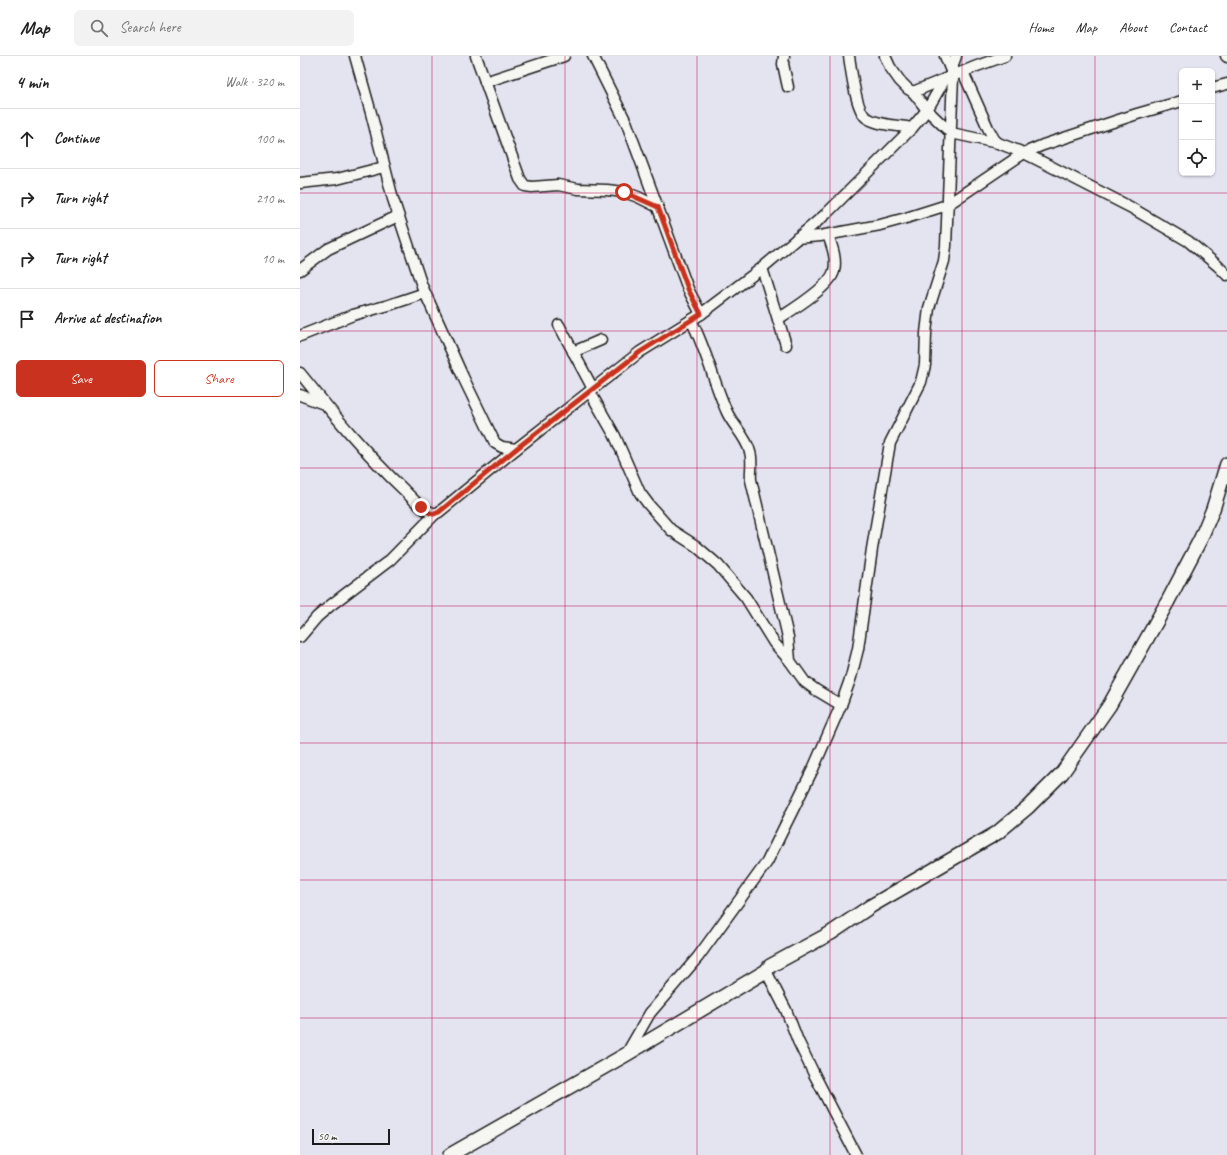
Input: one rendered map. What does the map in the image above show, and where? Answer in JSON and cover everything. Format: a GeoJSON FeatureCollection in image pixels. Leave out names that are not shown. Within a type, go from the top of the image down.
{"type":"FeatureCollection","features":[{"type":"Feature","properties":{"kind":"street"},"geometry":{"type":"LineString","coordinates":[[355,56],[398,216],[425,293],[495,443],[502,447],[516,449]]}},
{"type":"Feature","properties":{"kind":"street"},"geometry":{"type":"LineString","coordinates":[[476,56],[509,151],[520,179],[524,185],[528,187],[558,185],[578,190],[607,190],[624,192],[658,207]]}},
{"type":"Feature","properties":{"kind":"street"},"geometry":{"type":"LineString","coordinates":[[485,82],[564,56]]}},
{"type":"Feature","properties":{"kind":"street"},"geometry":{"type":"LineString","coordinates":[[593,56],[627,124],[688,289],[701,314]]}},
{"type":"Feature","properties":{"kind":"street"},"geometry":{"type":"LineString","coordinates":[[784,56],[783,64],[788,87]]}},
{"type":"Feature","properties":{"kind":"street"},"geometry":{"type":"LineString","coordinates":[[848,56],[858,102],[863,116],[883,124],[912,128]]}},
{"type":"Feature","properties":{"kind":"street"},"geometry":{"type":"LineString","coordinates":[[885,56],[890,67],[900,81],[913,92],[927,110],[950,133],[998,143],[1024,153],[1123,203],[1188,241],[1227,275]]}},
{"type":"Feature","properties":{"kind":"street"},"geometry":{"type":"LineString","coordinates":[[945,56],[953,74],[998,143]]}},
{"type":"Feature","properties":{"kind":"street"},"geometry":{"type":"LineString","coordinates":[[627,1054],[650,1013],[698,957],[767,862],[814,769],[851,677],[858,649],[872,549],[890,443],[921,382],[925,365],[926,332],[929,308],[944,261],[946,246],[953,74],[956,56]]}},
{"type":"Feature","properties":{"kind":"street"},"geometry":{"type":"LineString","coordinates":[[913,92],[953,74],[1005,56]]}},
{"type":"Feature","properties":{"kind":"street"},"geometry":{"type":"LineString","coordinates":[[300,637],[317,617],[331,605],[390,560],[434,514],[439,512],[516,449],[640,352],[701,314],[762,268],[826,214],[912,128],[953,74]]}},
{"type":"Feature","properties":{"kind":"street"},"geometry":{"type":"LineString","coordinates":[[1215,87],[1227,84]]}},
{"type":"Feature","properties":{"kind":"street"},"geometry":{"type":"LineString","coordinates":[[797,238],[828,235],[880,225],[947,205],[1024,153],[1069,136],[1179,102]]}},
{"type":"Feature","properties":{"kind":"street"},"geometry":{"type":"LineString","coordinates":[[300,183],[337,179],[384,167]]}},
{"type":"Feature","properties":{"kind":"street"},"geometry":{"type":"LineString","coordinates":[[300,270],[328,249],[398,216]]}},
{"type":"Feature","properties":{"kind":"street"},"geometry":{"type":"LineString","coordinates":[[778,319],[808,299],[832,276],[835,259],[828,235]]}},
{"type":"Feature","properties":{"kind":"street"},"geometry":{"type":"LineString","coordinates":[[762,268],[786,345]]}},
{"type":"Feature","properties":{"kind":"street"},"geometry":{"type":"LineString","coordinates":[[300,336],[353,315],[425,293]]}},
{"type":"Feature","properties":{"kind":"street"},"geometry":{"type":"LineString","coordinates":[[691,320],[699,335],[726,410],[731,421],[744,438],[750,451],[752,458],[750,469],[751,480],[788,637],[790,661]]}},
{"type":"Feature","properties":{"kind":"street"},"geometry":{"type":"LineString","coordinates":[[560,325],[615,436],[640,493],[671,530],[696,546],[718,565],[746,598],[774,643],[790,661],[805,682],[841,705]]}},
{"type":"Feature","properties":{"kind":"street"},"geometry":{"type":"LineString","coordinates":[[573,352],[601,340]]}},
{"type":"Feature","properties":{"kind":"street"},"geometry":{"type":"LineString","coordinates":[[300,373],[324,404],[384,472],[421,507],[434,514]]}},
{"type":"Feature","properties":{"kind":"street"},"geometry":{"type":"LineString","coordinates":[[300,395],[324,404]]}},
{"type":"Feature","properties":{"kind":"street"},"geometry":{"type":"LineString","coordinates":[[456,1153],[627,1054],[766,971],[770,966],[831,933],[872,906],[997,834],[1028,807],[1062,773],[1109,706],[1168,601],[1201,538],[1227,464]]}},
{"type":"Feature","properties":{"kind":"street"},"geometry":{"type":"LineString","coordinates":[[766,971],[786,1010],[798,1041],[814,1074],[856,1155]]}},
{"type":"Feature","properties":{"kind":"route"},"geometry":{"type":"LineString","coordinates":[[421,507],[430,513],[434,514],[439,512],[516,449],[640,352],[701,314],[688,289],[658,207],[624,192]]}}]}
